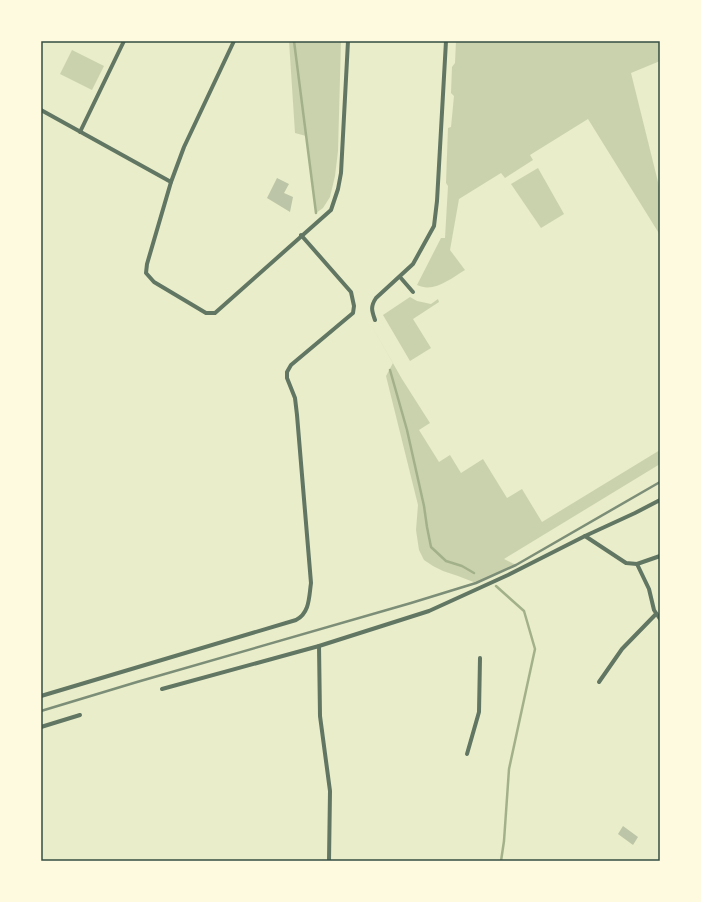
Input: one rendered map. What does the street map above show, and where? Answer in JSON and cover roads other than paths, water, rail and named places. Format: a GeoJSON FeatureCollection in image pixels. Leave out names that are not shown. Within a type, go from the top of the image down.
{"type":"FeatureCollection","features":[{"type":"Feature","properties":{"kind":"street"},"geometry":{"type":"LineString","coordinates":[[80,132],[124,41]]}},
{"type":"Feature","properties":{"kind":"street"},"geometry":{"type":"LineString","coordinates":[[234,41],[184,147],[147,264],[146,273],[154,282],[206,313],[215,313],[301,235],[331,210],[338,189],[348,41]]}},
{"type":"Feature","properties":{"kind":"street"},"geometry":{"type":"LineString","coordinates":[[375,320],[372,311],[372,304],[376,298],[413,264],[434,226],[437,201],[446,41]]}},
{"type":"Feature","properties":{"kind":"street"},"geometry":{"type":"LineString","coordinates":[[41,110],[172,182]]}},
{"type":"Feature","properties":{"kind":"street"},"geometry":{"type":"LineString","coordinates":[[41,696],[302,617],[308,606],[311,583],[296,398],[287,378],[288,372],[291,365],[353,313],[354,306],[351,292],[301,235]]}},
{"type":"Feature","properties":{"kind":"street"},"geometry":{"type":"LineString","coordinates":[[400,277],[413,292]]}},
{"type":"Feature","properties":{"kind":"street"},"geometry":{"type":"LineString","coordinates":[[162,689],[319,646],[429,611],[508,575],[660,500]]}},
{"type":"Feature","properties":{"kind":"street"},"geometry":{"type":"LineString","coordinates":[[585,536],[626,564],[637,564],[660,556]]}},
{"type":"Feature","properties":{"kind":"street"},"geometry":{"type":"LineString","coordinates":[[637,564],[649,589],[654,610],[660,618]]}},
{"type":"Feature","properties":{"kind":"street"},"geometry":{"type":"LineString","coordinates":[[599,682],[622,649],[656,614]]}},
{"type":"Feature","properties":{"kind":"street"},"geometry":{"type":"LineString","coordinates":[[319,646],[320,716],[330,791],[329,861]]}},
{"type":"Feature","properties":{"kind":"street"},"geometry":{"type":"LineString","coordinates":[[467,754],[479,712],[480,658]]}},
{"type":"Feature","properties":{"kind":"street"},"geometry":{"type":"LineString","coordinates":[[41,727],[80,715]]}},
{"type":"Feature","properties":{"kind":"waterway"},"geometry":{"type":"LineString","coordinates":[[294,41],[316,213]]}},
{"type":"Feature","properties":{"kind":"waterway"},"geometry":{"type":"LineString","coordinates":[[390,370],[407,430],[424,506],[431,547],[446,561],[462,566],[474,573]]}},
{"type":"Feature","properties":{"kind":"waterway"},"geometry":{"type":"LineString","coordinates":[[496,586],[524,611],[535,649],[509,769],[504,841],[501,861]]}},
{"type":"Feature","properties":{"kind":"railway"},"geometry":{"type":"LineString","coordinates":[[41,711],[476,583],[516,565],[660,482]]}}]}
